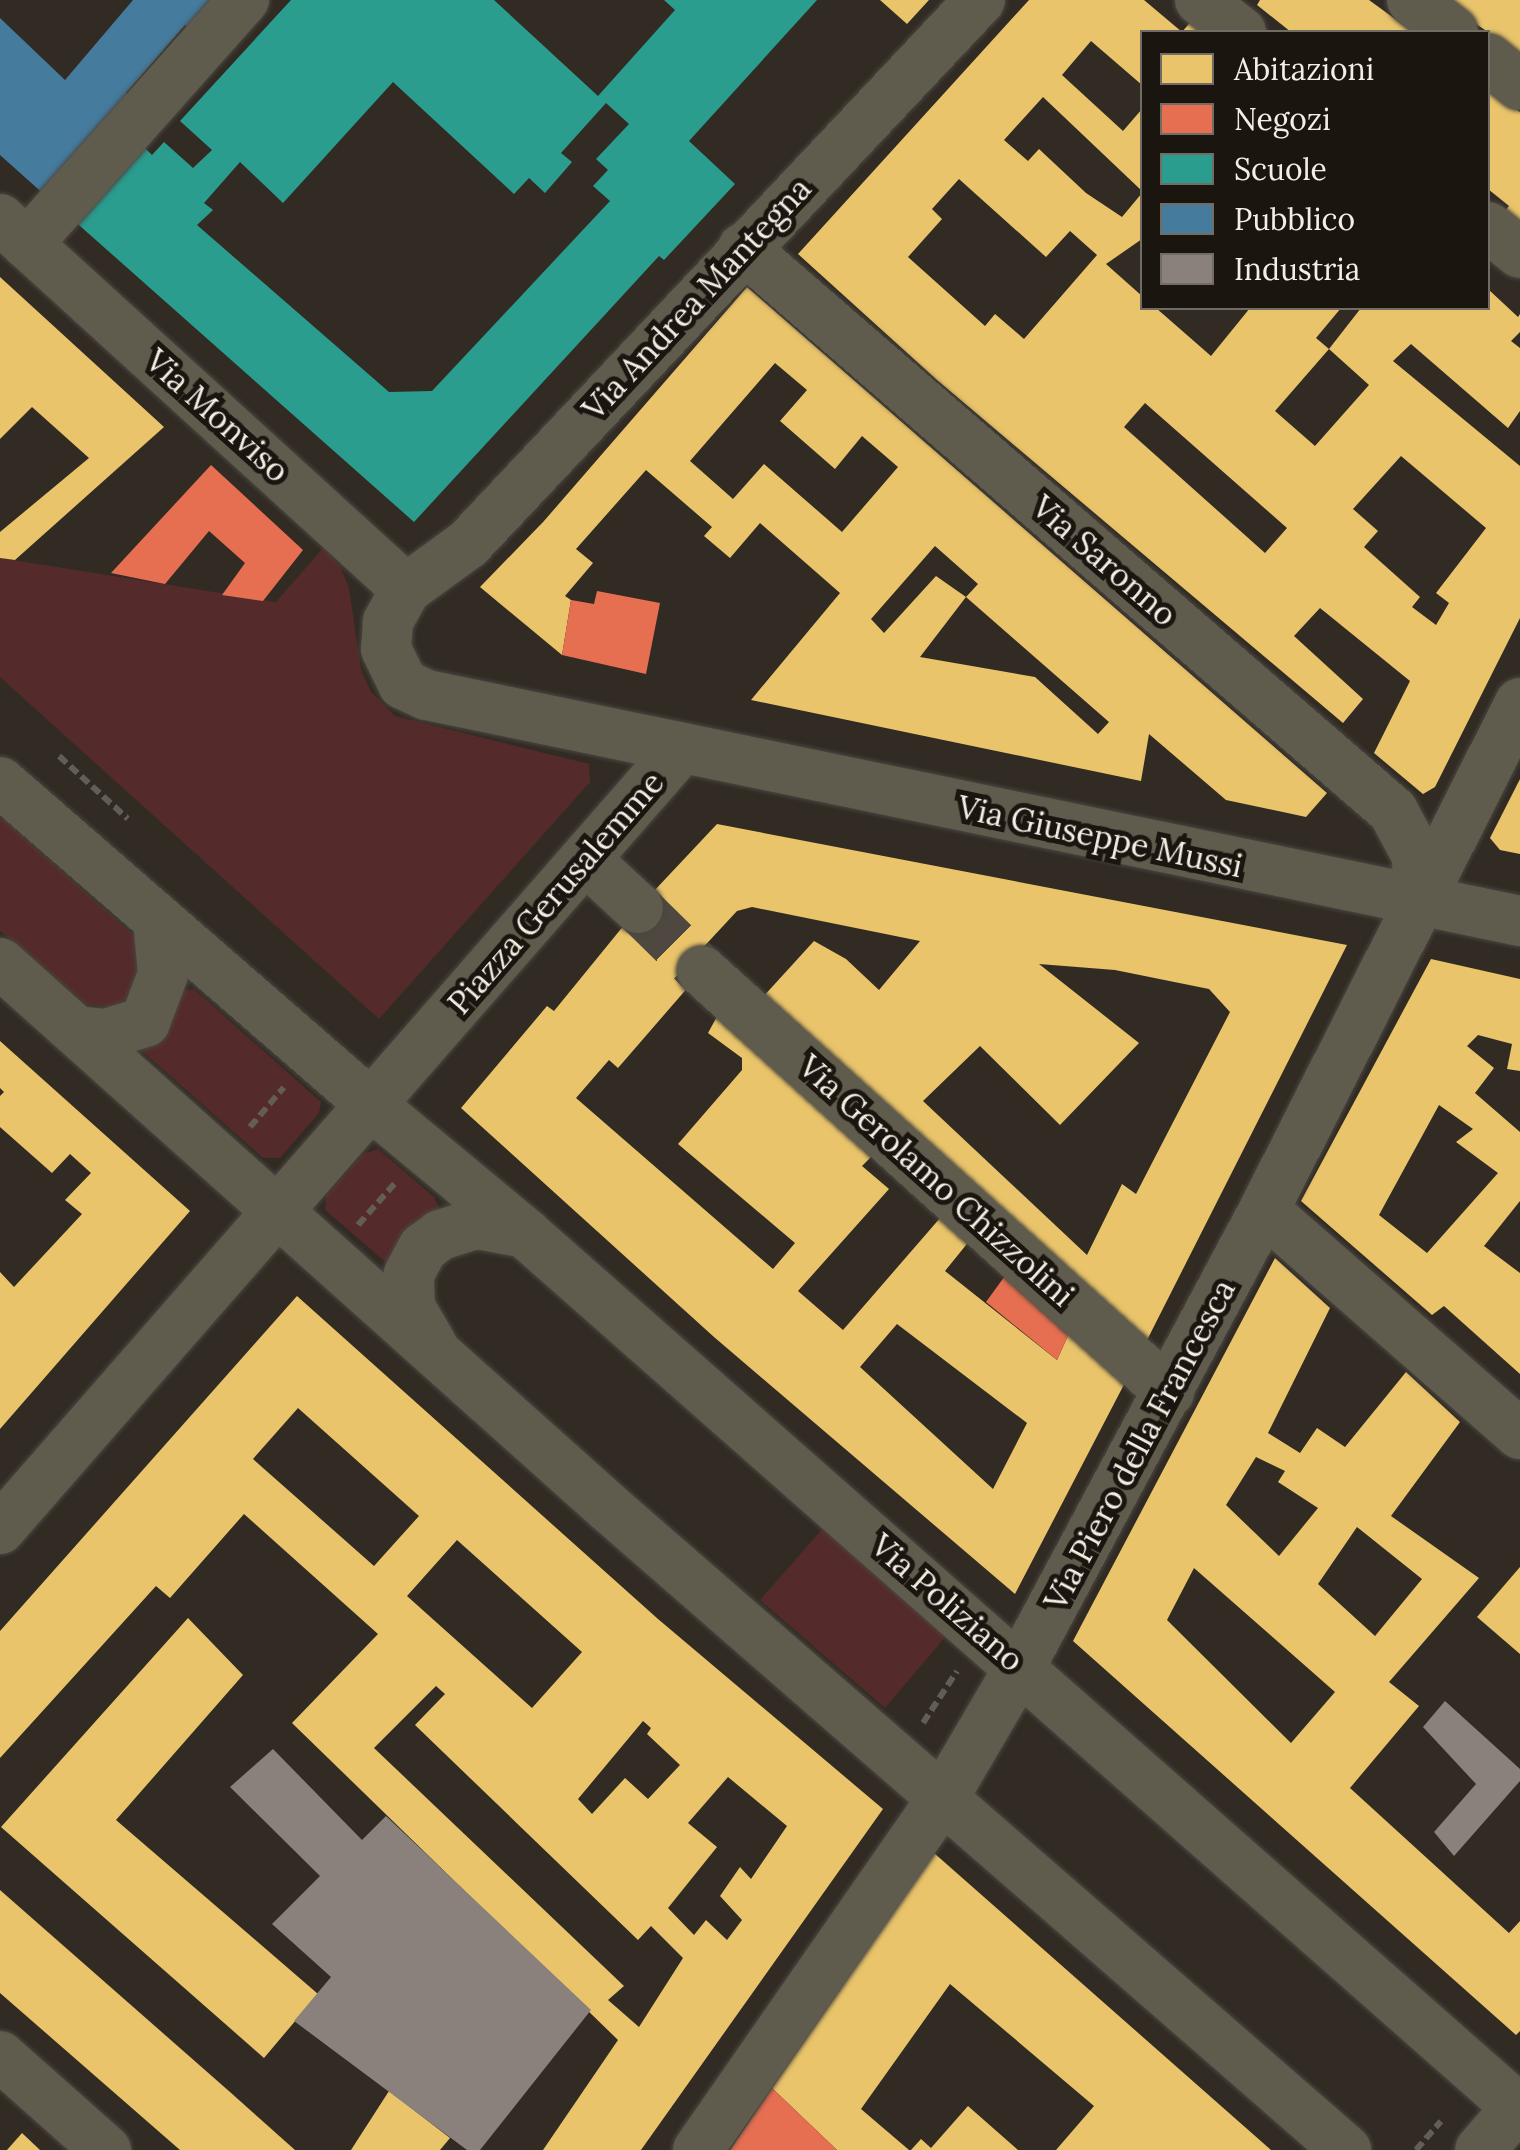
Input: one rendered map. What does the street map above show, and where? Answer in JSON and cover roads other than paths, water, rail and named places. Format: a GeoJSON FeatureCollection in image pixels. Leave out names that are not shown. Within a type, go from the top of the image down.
{"type":"FeatureCollection","features":[{"type":"Feature","properties":{"kind":"street","name":"Via Monviso"},"geometry":{"type":"LineString","coordinates":[[244,0],[14,231],[406,589]]}},
{"type":"Feature","properties":{"kind":"street","name":"Via Andrea Mantegna"},"geometry":{"type":"LineString","coordinates":[[406,589],[468,544],[980,0]]}},
{"type":"Feature","properties":{"kind":"street"},"geometry":{"type":"LineString","coordinates":[[1200,0],[1238,30]]}},
{"type":"Feature","properties":{"kind":"street"},"geometry":{"type":"LineString","coordinates":[[1412,0],[1450,30]]}},
{"type":"Feature","properties":{"kind":"street"},"geometry":{"type":"LineString","coordinates":[[1490,62],[1520,85]]}},
{"type":"Feature","properties":{"kind":"street"},"geometry":{"type":"LineString","coordinates":[[1490,229],[1520,253]]}},
{"type":"Feature","properties":{"kind":"street","name":"Via Saronno"},"geometry":{"type":"LineString","coordinates":[[743,248],[1392,811],[1417,856],[1418,900]]}},
{"type":"Feature","properties":{"kind":"street","name":"Piazza Gerusalemme"},"geometry":{"type":"LineString","coordinates":[[0,1529],[681,749],[427,695],[403,684],[386,649],[388,622],[406,589]]}},
{"type":"Feature","properties":{"kind":"street","name":"Via Piero della Francesca"},"geometry":{"type":"LineString","coordinates":[[698,2150],[943,1798],[1020,1667],[1264,1210],[1520,703]]}},
{"type":"Feature","properties":{"kind":"street","name":"Via Giuseppe Mussi"},"geometry":{"type":"LineString","coordinates":[[681,749],[1520,921]]}},
{"type":"Feature","properties":{"kind":"street"},"geometry":{"type":"LineString","coordinates":[[0,782],[371,1105]]}},
{"type":"Feature","properties":{"kind":"street"},"geometry":{"type":"LineString","coordinates":[[585,860],[638,908]]}},
{"type":"Feature","properties":{"kind":"street"},"geometry":{"type":"LineString","coordinates":[[77,1030],[106,1034],[145,1022],[163,974],[158,920]]}},
{"type":"Feature","properties":{"kind":"street"},"geometry":{"type":"LineString","coordinates":[[0,963],[435,1351],[1346,2150]]}},
{"type":"Feature","properties":{"kind":"street","name":"Via Gerolamo Chizzolini"},"geometry":{"type":"LineString","coordinates":[[702,971],[1169,1392]]}},
{"type":"Feature","properties":{"kind":"street","name":"Via Poliziano"},"geometry":{"type":"LineString","coordinates":[[371,1105],[525,1232],[1519,2107]]}},
{"type":"Feature","properties":{"kind":"street"},"geometry":{"type":"LineString","coordinates":[[1264,1210],[1520,1434]]}},
{"type":"Feature","properties":{"kind":"street"},"geometry":{"type":"LineString","coordinates":[[435,1351],[410,1308],[410,1274],[423,1248],[440,1234],[478,1224],[525,1232]]}},
{"type":"Feature","properties":{"kind":"street"},"geometry":{"type":"LineString","coordinates":[[0,2056],[106,2150]]}},
{"type":"Feature","properties":{"kind":"street"},"geometry":{"type":"LineString","coordinates":[[1480,2150],[1519,2107]]}},
{"type":"Feature","properties":{"kind":"tunnel"},"geometry":{"type":"LineString","coordinates":[[638,908],[702,971]]}}]}
